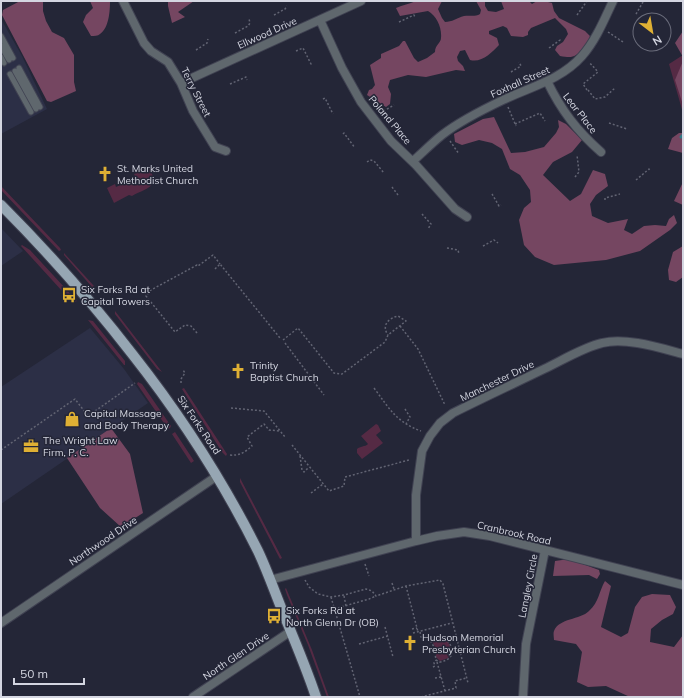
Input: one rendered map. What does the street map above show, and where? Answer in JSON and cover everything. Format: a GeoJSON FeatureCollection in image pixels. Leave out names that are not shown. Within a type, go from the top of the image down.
{"type":"FeatureCollection","features":[{"type":"Feature","properties":{"kind":"main road","name":"Six Forks Road"},"geometry":{"type":"LineString","coordinates":[[1,205],[50,255],[106,320],[160,389],[203,452],[248,531],[291,631],[316,697]]}},
{"type":"Feature","properties":{"kind":"street","name":"Terry Street"},"geometry":{"type":"LineString","coordinates":[[123,1],[144,43],[151,51],[168,62],[181,83],[193,111],[215,147],[226,151]]}},
{"type":"Feature","properties":{"kind":"street","name":"Ellwood Drive"},"geometry":{"type":"LineString","coordinates":[[181,83],[361,1]]}},
{"type":"Feature","properties":{"kind":"street","name":"Foxhall Street"},"geometry":{"type":"LineString","coordinates":[[413,161],[444,133],[463,121],[505,99],[547,81],[567,70],[584,54],[600,29],[613,1]]}},
{"type":"Feature","properties":{"kind":"street","name":"Poland Place"},"geometry":{"type":"LineString","coordinates":[[320,20],[342,68],[361,102],[372,117],[391,141],[413,161],[455,210],[467,217]]}},
{"type":"Feature","properties":{"kind":"street","name":"Lear Place"},"geometry":{"type":"LineString","coordinates":[[547,81],[556,101],[576,127],[602,152]]}},
{"type":"Feature","properties":{"kind":"street","name":"Manchester Drive"},"geometry":{"type":"LineString","coordinates":[[416,541],[416,495],[422,451],[430,436],[440,423],[453,413],[574,354],[602,343],[628,343],[683,354]]}},
{"type":"Feature","properties":{"kind":"street","name":"Northwood Drive"},"geometry":{"type":"LineString","coordinates":[[1,623],[217,476]]}},
{"type":"Feature","properties":{"kind":"street","name":"Cranbrook Road"},"geometry":{"type":"LineString","coordinates":[[270,580],[416,541],[464,532],[490,536],[683,586]]}},
{"type":"Feature","properties":{"kind":"street","name":"Langley Circle"},"geometry":{"type":"LineString","coordinates":[[523,697],[526,644],[545,550]]}},
{"type":"Feature","properties":{"kind":"street","name":"North Glen Drive"},"geometry":{"type":"LineString","coordinates":[[193,697],[291,631]]}},
{"type":"Feature","properties":{"kind":"lane"},"geometry":{"type":"LineString","coordinates":[[1,36],[9,60]]}},
{"type":"Feature","properties":{"kind":"lane"},"geometry":{"type":"LineString","coordinates":[[1,46],[9,60]]}},
{"type":"Feature","properties":{"kind":"lane"},"geometry":{"type":"LineString","coordinates":[[1,57],[9,60]]}},
{"type":"Feature","properties":{"kind":"lane"},"geometry":{"type":"LineString","coordinates":[[15,71],[36,110],[15,71]]}},
{"type":"Feature","properties":{"kind":"path"},"geometry":{"type":"LineString","coordinates":[[577,15],[587,1]]}},
{"type":"Feature","properties":{"kind":"path"},"geometry":{"type":"LineString","coordinates":[[637,12],[644,2]]}},
{"type":"Feature","properties":{"kind":"path"},"geometry":{"type":"LineString","coordinates":[[274,15],[287,6]]}},
{"type":"Feature","properties":{"kind":"path"},"geometry":{"type":"LineString","coordinates":[[399,22],[414,15],[415,17]]}},
{"type":"Feature","properties":{"kind":"path"},"geometry":{"type":"LineString","coordinates":[[235,33],[248,26],[250,23],[249,19]]}},
{"type":"Feature","properties":{"kind":"path"},"geometry":{"type":"LineString","coordinates":[[600,29],[623,42]]}},
{"type":"Feature","properties":{"kind":"path"},"geometry":{"type":"LineString","coordinates":[[549,48],[560,40],[559,38]]}},
{"type":"Feature","properties":{"kind":"path"},"geometry":{"type":"LineString","coordinates":[[196,50],[207,43],[208,39]]}},
{"type":"Feature","properties":{"kind":"path"},"geometry":{"type":"LineString","coordinates":[[296,51],[303,48],[309,64]]}},
{"type":"Feature","properties":{"kind":"path"},"geometry":{"type":"LineString","coordinates":[[584,54],[598,72],[583,84],[595,99],[605,97],[616,88]]}},
{"type":"Feature","properties":{"kind":"path"},"geometry":{"type":"LineString","coordinates":[[511,72],[521,66],[519,62]]}},
{"type":"Feature","properties":{"kind":"path"},"geometry":{"type":"LineString","coordinates":[[230,84],[246,77],[247,80]]}},
{"type":"Feature","properties":{"kind":"path"},"geometry":{"type":"LineString","coordinates":[[322,99],[325,98],[333,114]]}},
{"type":"Feature","properties":{"kind":"path"},"geometry":{"type":"LineString","coordinates":[[505,99],[516,125],[540,113],[545,121]]}},
{"type":"Feature","properties":{"kind":"path"},"geometry":{"type":"LineString","coordinates":[[372,117],[394,105]]}},
{"type":"Feature","properties":{"kind":"path"},"geometry":{"type":"LineString","coordinates":[[610,122],[627,129]]}},
{"type":"Feature","properties":{"kind":"path"},"geometry":{"type":"LineString","coordinates":[[343,134],[344,133],[355,148]]}},
{"type":"Feature","properties":{"kind":"path"},"geometry":{"type":"LineString","coordinates":[[444,133],[459,154]]}},
{"type":"Feature","properties":{"kind":"path"},"geometry":{"type":"LineString","coordinates":[[575,177],[579,172],[577,155]]}},
{"type":"Feature","properties":{"kind":"path"},"geometry":{"type":"LineString","coordinates":[[367,162],[370,160],[374,161],[384,173]]}},
{"type":"Feature","properties":{"kind":"path"},"geometry":{"type":"LineString","coordinates":[[636,180],[649,169],[650,170]]}},
{"type":"Feature","properties":{"kind":"path"},"geometry":{"type":"LineString","coordinates":[[392,187],[398,195]]}},
{"type":"Feature","properties":{"kind":"path"},"geometry":{"type":"LineString","coordinates":[[492,194],[499,206],[501,204]]}},
{"type":"Feature","properties":{"kind":"path"},"geometry":{"type":"LineString","coordinates":[[605,200],[605,198],[620,194]]}},
{"type":"Feature","properties":{"kind":"path"},"geometry":{"type":"LineString","coordinates":[[422,214],[431,224],[428,229]]}},
{"type":"Feature","properties":{"kind":"path"},"geometry":{"type":"LineString","coordinates":[[483,246],[494,240],[498,243]]}},
{"type":"Feature","properties":{"kind":"path"},"geometry":{"type":"LineString","coordinates":[[447,248],[458,250],[459,254]]}},
{"type":"Feature","properties":{"kind":"path"},"geometry":{"type":"LineString","coordinates":[[198,333],[191,326],[187,325],[175,332],[146,296],[151,290],[196,265],[198,266],[213,255],[280,338]]}},
{"type":"Feature","properties":{"kind":"path"},"geometry":{"type":"LineString","coordinates":[[215,269],[220,264]]}},
{"type":"Feature","properties":{"kind":"path"},"geometry":{"type":"LineString","coordinates":[[283,340],[298,328],[334,373],[342,374],[385,342],[388,335],[406,321],[398,316],[388,320],[385,324],[386,333],[388,335]]}},
{"type":"Feature","properties":{"kind":"path"},"geometry":{"type":"LineString","coordinates":[[400,326],[418,349],[445,405]]}},
{"type":"Feature","properties":{"kind":"path"},"geometry":{"type":"LineString","coordinates":[[285,343],[324,395]]}},
{"type":"Feature","properties":{"kind":"path"},"geometry":{"type":"LineString","coordinates":[[181,383],[181,379],[186,373],[183,370]]}},
{"type":"Feature","properties":{"kind":"path"},"geometry":{"type":"LineString","coordinates":[[1,450],[75,400],[88,416],[135,383]]}},
{"type":"Feature","properties":{"kind":"path"},"geometry":{"type":"LineString","coordinates":[[374,388],[398,419],[421,431]]}},
{"type":"Feature","properties":{"kind":"path"},"geometry":{"type":"LineString","coordinates":[[231,408],[264,411],[285,437]]}},
{"type":"Feature","properties":{"kind":"path"},"geometry":{"type":"LineString","coordinates":[[404,409],[410,417],[406,424]]}},
{"type":"Feature","properties":{"kind":"path"},"geometry":{"type":"LineString","coordinates":[[230,455],[236,456],[242,454],[252,446],[247,437],[264,424],[269,430],[280,431]]}},
{"type":"Feature","properties":{"kind":"path"},"geometry":{"type":"LineString","coordinates":[[292,445],[328,491],[344,486],[345,477],[409,460]]}},
{"type":"Feature","properties":{"kind":"path"},"geometry":{"type":"LineString","coordinates":[[300,455],[302,470],[304,472],[310,467]]}},
{"type":"Feature","properties":{"kind":"path"},"geometry":{"type":"LineString","coordinates":[[311,493],[323,484]]}},
{"type":"Feature","properties":{"kind":"path"},"geometry":{"type":"LineString","coordinates":[[365,564],[369,576]]}},
{"type":"Feature","properties":{"kind":"path"},"geometry":{"type":"LineString","coordinates":[[300,581],[306,580],[310,587],[318,594],[331,596],[344,595],[366,589],[372,591],[376,596]]}},
{"type":"Feature","properties":{"kind":"path"},"geometry":{"type":"LineString","coordinates":[[334,609],[369,600],[376,596],[406,586],[440,580],[443,584],[468,683]]}},
{"type":"Feature","properties":{"kind":"path"},"geometry":{"type":"LineString","coordinates":[[392,583],[394,590]]}},
{"type":"Feature","properties":{"kind":"path"},"geometry":{"type":"LineString","coordinates":[[406,586],[417,628],[422,640]]}},
{"type":"Feature","properties":{"kind":"path"},"geometry":{"type":"LineString","coordinates":[[344,595],[346,606]]}},
{"type":"Feature","properties":{"kind":"path"},"geometry":{"type":"LineString","coordinates":[[331,596],[360,697]]}},
{"type":"Feature","properties":{"kind":"path"},"geometry":{"type":"LineString","coordinates":[[413,633],[453,623]]}},
{"type":"Feature","properties":{"kind":"path"},"geometry":{"type":"LineString","coordinates":[[385,627],[393,657]]}},
{"type":"Feature","properties":{"kind":"path"},"geometry":{"type":"LineString","coordinates":[[412,629],[417,628]]}},
{"type":"Feature","properties":{"kind":"path"},"geometry":{"type":"LineString","coordinates":[[359,644],[388,636]]}},
{"type":"Feature","properties":{"kind":"path"},"geometry":{"type":"LineString","coordinates":[[437,661],[443,662],[449,659],[452,655],[449,642],[441,636],[432,637],[430,640],[434,647],[437,661],[441,677],[445,691]]}},
{"type":"Feature","properties":{"kind":"path"},"geometry":{"type":"LineString","coordinates":[[432,667],[435,666],[434,663],[437,661]]}},
{"type":"Feature","properties":{"kind":"path"},"geometry":{"type":"LineString","coordinates":[[435,678],[441,677]]}},
{"type":"Feature","properties":{"kind":"path"},"geometry":{"type":"LineString","coordinates":[[420,697],[456,688],[455,681],[467,678]]}},
{"type":"Feature","properties":{"kind":"shaded area"},"geometry":{"type":"Polygon","coordinates":[[[20,1],[43,1],[43,11],[52,32],[64,38],[74,55],[74,82],[76,91],[51,102],[47,101],[2,15],[3,10],[20,1]]]}},
{"type":"Feature","properties":{"kind":"shaded area"},"geometry":{"type":"Polygon","coordinates":[[[90,1],[110,1],[107,24],[103,31],[96,36],[91,36],[83,22],[86,15],[93,8],[90,1]]]}},
{"type":"Feature","properties":{"kind":"shaded area"},"geometry":{"type":"Polygon","coordinates":[[[168,1],[194,1],[178,12],[185,17],[172,23],[168,1]]]}},
{"type":"Feature","properties":{"kind":"shaded area"},"geometry":{"type":"Polygon","coordinates":[[[416,1],[442,1],[438,9],[445,22],[464,16],[474,16],[480,14],[481,10],[476,1],[485,1],[485,6],[488,11],[496,12],[504,9],[501,1],[529,1],[532,4],[537,1],[547,1],[552,3],[554,11],[559,18],[585,31],[590,36],[578,54],[570,57],[564,57],[560,56],[555,50],[568,34],[566,29],[555,18],[531,28],[528,35],[523,37],[511,36],[507,28],[503,26],[489,31],[489,34],[497,38],[499,45],[486,57],[474,61],[470,60],[465,50],[460,51],[457,57],[458,61],[463,66],[465,71],[456,70],[426,77],[408,75],[390,80],[388,87],[391,94],[390,104],[386,107],[367,95],[369,90],[375,85],[370,65],[381,58],[381,54],[399,46],[403,41],[405,41],[414,58],[418,62],[435,52],[441,40],[441,30],[438,23],[434,16],[428,11],[400,16],[396,8],[416,1]]]}},
{"type":"Feature","properties":{"kind":"shaded area"},"geometry":{"type":"Polygon","coordinates":[[[1,19],[22,56],[47,109],[1,134],[1,19]]]}},
{"type":"Feature","properties":{"kind":"shaded area"},"geometry":{"type":"Polygon","coordinates":[[[683,31],[683,57],[675,43],[683,31]]]}},
{"type":"Feature","properties":{"kind":"shaded area"},"geometry":{"type":"Polygon","coordinates":[[[683,55],[683,113],[669,64],[683,55]]]}},
{"type":"Feature","properties":{"kind":"shaded area"},"geometry":{"type":"Polygon","coordinates":[[[683,61],[683,105],[675,80],[683,61]]]}},
{"type":"Feature","properties":{"kind":"shaded area"},"geometry":{"type":"Polygon","coordinates":[[[494,117],[511,153],[525,152],[544,147],[556,133],[559,127],[558,120],[566,124],[582,140],[572,152],[553,162],[543,175],[570,201],[581,194],[593,170],[605,174],[608,186],[596,195],[590,204],[592,216],[608,223],[628,219],[624,230],[632,234],[644,226],[666,226],[669,219],[674,215],[677,223],[670,230],[640,251],[606,260],[554,265],[535,257],[524,245],[519,220],[524,208],[531,202],[530,190],[520,175],[510,169],[502,149],[492,143],[479,140],[462,145],[455,142],[454,134],[483,119],[494,117]]]}},
{"type":"Feature","properties":{"kind":"shaded area"},"geometry":{"type":"Polygon","coordinates":[[[679,133],[683,133],[683,153],[668,149],[672,138],[679,133]]]}},
{"type":"Feature","properties":{"kind":"shaded area"},"geometry":{"type":"Polygon","coordinates":[[[149,167],[155,181],[153,184],[132,196],[129,195],[114,203],[107,188],[115,184],[116,187],[136,178],[134,174],[149,167]]]}},
{"type":"Feature","properties":{"kind":"shaded area"},"geometry":{"type":"Polygon","coordinates":[[[683,182],[683,205],[674,201],[683,182]]]}},
{"type":"Feature","properties":{"kind":"shaded area"},"geometry":{"type":"Polygon","coordinates":[[[1,186],[61,250],[59,251],[1,190],[1,186]]]}},
{"type":"Feature","properties":{"kind":"shaded area"},"geometry":{"type":"Polygon","coordinates":[[[1,228],[23,251],[1,266],[1,228]]]}},
{"type":"Feature","properties":{"kind":"shaded area"},"geometry":{"type":"Polygon","coordinates":[[[22,245],[30,250],[77,301],[73,303],[21,246],[22,245]]]}},
{"type":"Feature","properties":{"kind":"shaded area"},"geometry":{"type":"Polygon","coordinates":[[[683,246],[683,277],[676,282],[669,280],[668,270],[673,252],[683,246]]]}},
{"type":"Feature","properties":{"kind":"shaded area"},"geometry":{"type":"Polygon","coordinates":[[[64,253],[94,286],[92,287],[64,255],[64,253]]]}},
{"type":"Feature","properties":{"kind":"shaded area"},"geometry":{"type":"Polygon","coordinates":[[[115,311],[162,372],[157,369],[115,314],[115,311]]]}},
{"type":"Feature","properties":{"kind":"shaded area"},"geometry":{"type":"Polygon","coordinates":[[[88,320],[93,321],[125,361],[125,365],[124,365],[88,320]]]}},
{"type":"Feature","properties":{"kind":"shaded area"},"geometry":{"type":"Polygon","coordinates":[[[90,328],[124,369],[148,403],[1,504],[1,387],[90,328]]]}},
{"type":"Feature","properties":{"kind":"shaded area"},"geometry":{"type":"Polygon","coordinates":[[[138,382],[142,384],[171,426],[170,428],[168,429],[137,384],[138,382]]]}},
{"type":"Feature","properties":{"kind":"shaded area"},"geometry":{"type":"Polygon","coordinates":[[[184,388],[227,454],[226,456],[182,389],[184,388]]]}},
{"type":"Feature","properties":{"kind":"shaded area"},"geometry":{"type":"Polygon","coordinates":[[[376,424],[381,431],[376,435],[383,443],[362,459],[357,453],[357,449],[368,444],[361,436],[376,424]]]}},
{"type":"Feature","properties":{"kind":"shaded area"},"geometry":{"type":"Polygon","coordinates":[[[111,428],[130,454],[143,513],[121,527],[100,508],[67,458],[111,428]]]}},
{"type":"Feature","properties":{"kind":"shaded area"},"geometry":{"type":"Polygon","coordinates":[[[175,432],[194,461],[191,463],[172,434],[175,432]]]}},
{"type":"Feature","properties":{"kind":"shaded area"},"geometry":{"type":"Polygon","coordinates":[[[240,478],[282,558],[280,559],[240,482],[240,478]]]}},
{"type":"Feature","properties":{"kind":"shaded area"},"geometry":{"type":"Polygon","coordinates":[[[569,559],[599,570],[600,574],[597,579],[589,575],[553,576],[555,561],[569,559]]]}},
{"type":"Feature","properties":{"kind":"shaded area"},"geometry":{"type":"Polygon","coordinates":[[[605,581],[611,586],[601,627],[621,637],[628,633],[635,607],[642,597],[652,594],[670,595],[676,607],[673,614],[662,620],[651,629],[650,642],[674,647],[683,635],[683,697],[630,697],[606,686],[588,687],[577,682],[582,652],[576,644],[554,640],[554,632],[560,624],[585,614],[592,608],[605,581]]]}},
{"type":"Feature","properties":{"kind":"shaded area"},"geometry":{"type":"Polygon","coordinates":[[[286,588],[312,650],[329,697],[327,697],[308,645],[287,595],[286,588]]]}},
{"type":"Feature","properties":{"kind":"shaded area"},"geometry":{"type":"Polygon","coordinates":[[[441,637],[449,643],[451,653],[448,658],[440,661],[436,657],[436,649],[431,639],[441,637]]]}},
{"type":"Feature","properties":{"kind":"place","name":"St. Marks United Methodist Church"},"geometry":{"type":"Point","coordinates":[105,174]}},
{"type":"Feature","properties":{"kind":"place","name":"Six Forks Rd at Capital Towers"},"geometry":{"type":"Point","coordinates":[69,295]}},
{"type":"Feature","properties":{"kind":"place","name":"Trinity Baptist Church"},"geometry":{"type":"Point","coordinates":[238,371]}},
{"type":"Feature","properties":{"kind":"place","name":"Capital Massage and Body Therapy"},"geometry":{"type":"Point","coordinates":[72,419]}},
{"type":"Feature","properties":{"kind":"place","name":"The Wright Law Firm, P. C."},"geometry":{"type":"Point","coordinates":[31,446]}},
{"type":"Feature","properties":{"kind":"place","name":"Six Forks Rd at North Glenn Dr (OB)"},"geometry":{"type":"Point","coordinates":[274,616]}},
{"type":"Feature","properties":{"kind":"place","name":"Hudson Memorial Presbyterian Church"},"geometry":{"type":"Point","coordinates":[410,643]}}]}
